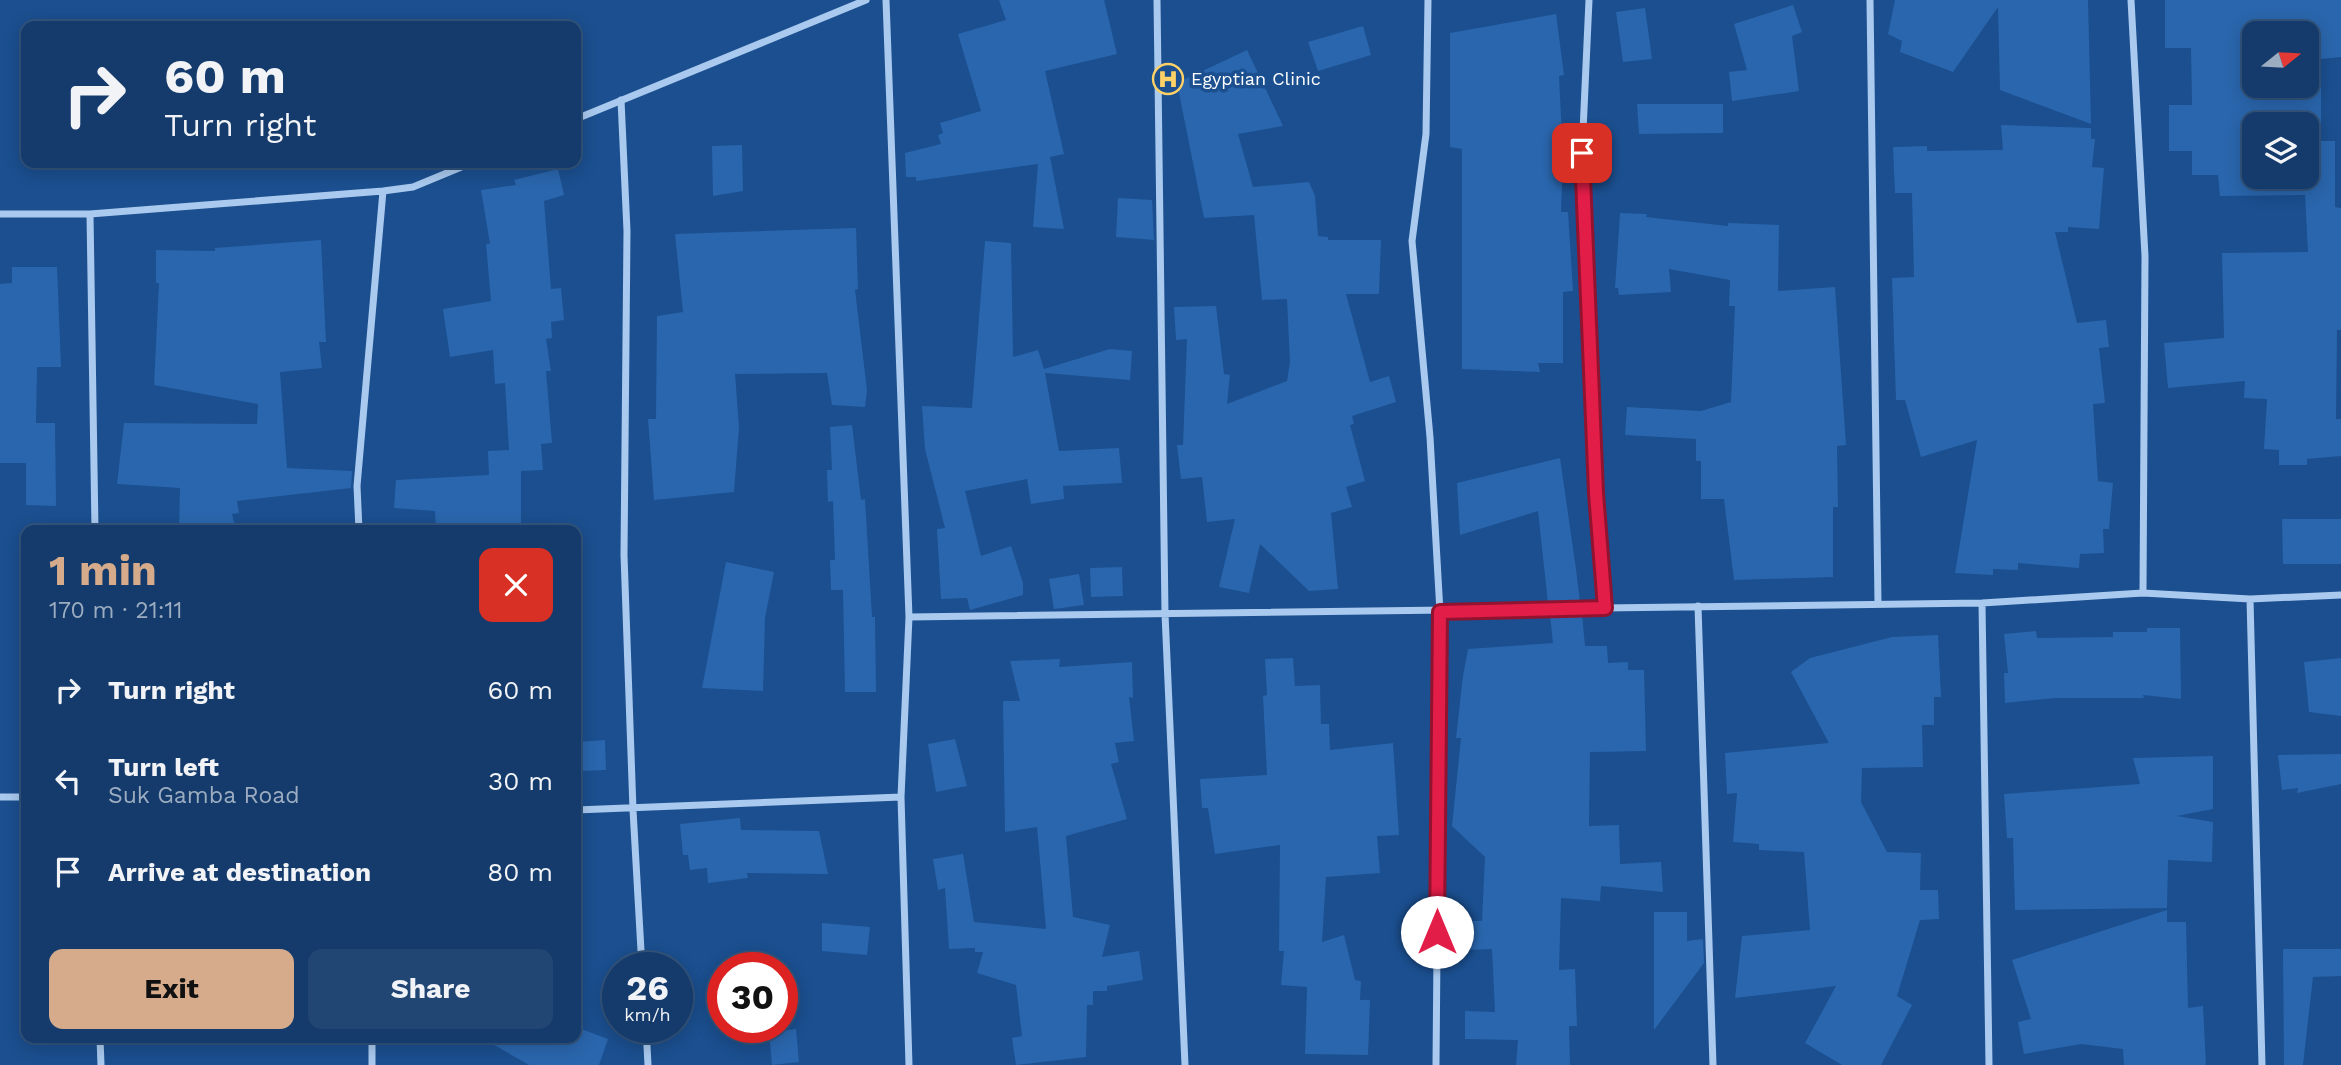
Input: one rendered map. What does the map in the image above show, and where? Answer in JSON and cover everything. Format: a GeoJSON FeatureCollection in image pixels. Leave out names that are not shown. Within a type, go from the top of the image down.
{"type":"FeatureCollection","features":[{"type":"Feature","properties":{"kind":"street"},"geometry":{"type":"LineString","coordinates":[[581,117],[866,0]]}},
{"type":"Feature","properties":{"kind":"street"},"geometry":{"type":"LineString","coordinates":[[886,0],[909,617],[901,797],[909,1065]]}},
{"type":"Feature","properties":{"kind":"street"},"geometry":{"type":"LineString","coordinates":[[1157,0],[1165,614],[1185,1065]]}},
{"type":"Feature","properties":{"kind":"street"},"geometry":{"type":"LineString","coordinates":[[1428,0],[1426,134],[1412,241],[1430,437],[1440,612],[1436,1065]]}},
{"type":"Feature","properties":{"kind":"street"},"geometry":{"type":"LineString","coordinates":[[1589,0],[1583,167],[1596,493],[1605,608]]}},
{"type":"Feature","properties":{"kind":"street"},"geometry":{"type":"LineString","coordinates":[[1870,0],[1878,604]]}},
{"type":"Feature","properties":{"kind":"street"},"geometry":{"type":"LineString","coordinates":[[2132,0],[2145,256],[2143,593]]}},
{"type":"Feature","properties":{"kind":"street"},"geometry":{"type":"LineString","coordinates":[[621,100],[627,231],[624,555],[641,952]]}},
{"type":"Feature","properties":{"kind":"street"},"geometry":{"type":"LineString","coordinates":[[0,214],[90,214],[383,191],[413,187],[459,168]]}},
{"type":"Feature","properties":{"kind":"street"},"geometry":{"type":"LineString","coordinates":[[359,525],[357,486],[383,191]]}},
{"type":"Feature","properties":{"kind":"street"},"geometry":{"type":"LineString","coordinates":[[90,214],[95,525]]}},
{"type":"Feature","properties":{"kind":"street"},"geometry":{"type":"LineString","coordinates":[[909,617],[1982,603],[2143,593],[2250,599],[2341,596]]}},
{"type":"Feature","properties":{"kind":"street"},"geometry":{"type":"LineString","coordinates":[[2250,599],[2262,1065]]}},
{"type":"Feature","properties":{"kind":"street"},"geometry":{"type":"LineString","coordinates":[[1982,603],[1989,1065]]}},
{"type":"Feature","properties":{"kind":"street"},"geometry":{"type":"LineString","coordinates":[[1698,606],[1713,1065]]}},
{"type":"Feature","properties":{"kind":"street"},"geometry":{"type":"LineString","coordinates":[[0,797],[21,797]]}},
{"type":"Feature","properties":{"kind":"street"},"geometry":{"type":"LineString","coordinates":[[581,810],[633,810],[901,797]]}},
{"type":"Feature","properties":{"kind":"street"},"geometry":{"type":"LineString","coordinates":[[100,1043],[101,1065]]}},
{"type":"Feature","properties":{"kind":"street"},"geometry":{"type":"LineString","coordinates":[[372,1043],[372,1065]]}},
{"type":"Feature","properties":{"kind":"street"},"geometry":{"type":"LineString","coordinates":[[647,1043],[648,1065]]}},
{"type":"Feature","properties":{"kind":"building"},"geometry":{"type":"Polygon","coordinates":[[[999,0],[1104,0],[1117,54],[1045,71],[1064,154],[1050,157],[1064,229],[1033,227],[1038,164],[916,181],[916,177],[906,177],[905,153],[941,144],[938,135],[943,133],[940,123],[981,111],[958,34],[1006,20],[999,0]]]}},
{"type":"Feature","properties":{"kind":"building"},"geometry":{"type":"Polygon","coordinates":[[[1895,0],[2088,0],[2091,124],[2000,90],[1998,7],[1953,72],[1900,52],[1902,41],[1888,34],[1895,0]]]}},
{"type":"Feature","properties":{"kind":"building"},"geometry":{"type":"Polygon","coordinates":[[[2165,0],[2341,0],[2341,57],[2321,59],[2321,141],[2335,141],[2335,207],[2341,208],[2341,330],[2337,330],[2336,419],[2341,419],[2341,456],[2307,459],[2307,465],[2279,465],[2279,450],[2264,449],[2267,399],[2244,398],[2245,381],[2168,388],[2164,343],[2224,338],[2222,253],[2308,252],[2305,195],[2220,196],[2218,175],[2192,175],[2192,151],[2169,151],[2169,105],[2192,105],[2191,48],[2165,48],[2165,0]]]}},
{"type":"Feature","properties":{"kind":"building"},"geometry":{"type":"Polygon","coordinates":[[[1793,5],[1802,32],[1792,36],[1799,91],[1732,101],[1729,72],[1747,70],[1734,24],[1793,5]]]}},
{"type":"Feature","properties":{"kind":"building"},"geometry":{"type":"Polygon","coordinates":[[[1645,8],[1652,59],[1623,62],[1616,12],[1645,8]]]}},
{"type":"Feature","properties":{"kind":"building"},"geometry":{"type":"Polygon","coordinates":[[[1556,14],[1564,75],[1559,76],[1563,158],[1561,212],[1568,212],[1573,291],[1563,292],[1563,363],[1538,363],[1540,372],[1462,369],[1462,149],[1450,147],[1450,33],[1556,14]]]}},
{"type":"Feature","properties":{"kind":"building"},"geometry":{"type":"Polygon","coordinates":[[[1363,26],[1371,55],[1318,71],[1308,42],[1363,26]]]}},
{"type":"Feature","properties":{"kind":"building"},"geometry":{"type":"Polygon","coordinates":[[[1247,50],[1283,126],[1238,134],[1253,187],[1309,182],[1315,196],[1318,236],[1328,237],[1328,240],[1381,240],[1379,294],[1346,294],[1370,382],[1389,376],[1396,402],[1352,416],[1354,424],[1350,425],[1365,481],[1346,487],[1352,507],[1331,513],[1338,589],[1309,591],[1260,544],[1249,593],[1219,587],[1235,519],[1207,522],[1202,477],[1181,479],[1177,445],[1183,445],[1187,339],[1176,340],[1174,307],[1216,306],[1224,374],[1230,375],[1227,404],[1287,381],[1290,362],[1287,299],[1262,300],[1254,215],[1204,218],[1177,83],[1247,50]]]}},
{"type":"Feature","properties":{"kind":"building"},"geometry":{"type":"Polygon","coordinates":[[[1637,104],[1723,104],[1723,133],[1639,134],[1637,104]]]}},
{"type":"Feature","properties":{"kind":"building"},"geometry":{"type":"Polygon","coordinates":[[[2001,125],[2091,128],[2091,139],[2095,139],[2092,167],[2104,168],[2099,229],[2068,227],[2068,232],[2055,232],[2077,323],[2106,320],[2109,347],[2099,348],[2105,403],[2093,404],[2098,481],[2113,483],[2109,529],[2103,529],[2104,553],[2080,554],[2079,568],[2018,563],[2018,570],[1993,569],[1993,575],[1955,573],[1977,440],[1921,457],[1905,400],[1896,400],[1892,278],[1914,277],[1912,193],[1895,193],[1893,147],[1927,146],[1927,151],[2003,150],[2001,125]]]}},
{"type":"Feature","properties":{"kind":"building"},"geometry":{"type":"Polygon","coordinates":[[[742,145],[743,191],[713,196],[712,146],[742,145]]]}},
{"type":"Feature","properties":{"kind":"building"},"geometry":{"type":"Polygon","coordinates":[[[558,169],[564,195],[544,201],[551,289],[561,288],[564,320],[551,322],[552,338],[546,339],[551,371],[546,371],[552,443],[541,444],[543,470],[521,471],[521,525],[436,525],[435,511],[394,508],[396,480],[489,475],[488,451],[509,450],[505,383],[495,384],[493,350],[450,357],[443,309],[491,301],[486,244],[490,244],[481,190],[516,185],[514,180],[558,169]]]}},
{"type":"Feature","properties":{"kind":"building"},"geometry":{"type":"Polygon","coordinates":[[[1118,198],[1152,200],[1154,240],[1116,237],[1118,198]]]}},
{"type":"Feature","properties":{"kind":"building"},"geometry":{"type":"Polygon","coordinates":[[[1620,213],[1647,214],[1646,217],[1728,226],[1728,223],[1779,225],[1778,291],[1835,287],[1846,445],[1837,446],[1838,507],[1833,507],[1833,577],[1734,580],[1724,499],[1701,499],[1701,461],[1696,461],[1696,439],[1625,435],[1627,407],[1701,411],[1731,402],[1735,306],[1729,306],[1730,280],[1669,269],[1671,292],[1619,295],[1618,288],[1615,288],[1620,213]]]}},
{"type":"Feature","properties":{"kind":"building"},"geometry":{"type":"Polygon","coordinates":[[[856,228],[858,289],[855,290],[867,390],[865,407],[832,405],[827,373],[735,374],[739,427],[734,492],[654,500],[648,419],[656,419],[657,316],[683,312],[675,234],[856,228]]]}},
{"type":"Feature","properties":{"kind":"building"},"geometry":{"type":"Polygon","coordinates":[[[321,240],[326,342],[319,342],[322,368],[280,372],[287,468],[352,471],[351,488],[237,501],[239,513],[232,514],[235,525],[179,525],[180,488],[117,484],[124,423],[257,424],[258,404],[154,385],[159,283],[156,283],[156,250],[215,251],[215,248],[321,240]]]}},
{"type":"Feature","properties":{"kind":"building"},"geometry":{"type":"Polygon","coordinates":[[[985,241],[1011,243],[1013,357],[1038,350],[1044,369],[1110,349],[1132,351],[1130,380],[1045,373],[1059,451],[1119,448],[1122,483],[1063,486],[1064,499],[1031,504],[1027,479],[965,491],[981,556],[1011,546],[1023,583],[1023,595],[970,610],[967,598],[941,599],[937,529],[945,528],[925,449],[922,406],[972,408],[985,241]]]}},
{"type":"Feature","properties":{"kind":"building"},"geometry":{"type":"Polygon","coordinates":[[[12,267],[57,267],[61,367],[37,367],[36,423],[55,423],[56,506],[26,505],[26,463],[0,463],[0,284],[12,283],[12,267]]]}},
{"type":"Feature","properties":{"kind":"building"},"geometry":{"type":"Polygon","coordinates":[[[852,425],[861,500],[865,499],[872,617],[875,617],[876,692],[845,692],[843,590],[831,590],[830,560],[835,560],[833,501],[828,502],[827,470],[832,470],[830,427],[852,425]]]}},
{"type":"Feature","properties":{"kind":"building"},"geometry":{"type":"Polygon","coordinates":[[[1560,458],[1580,602],[1548,603],[1538,511],[1460,535],[1457,483],[1560,458]]]}},
{"type":"Feature","properties":{"kind":"building"},"geometry":{"type":"Polygon","coordinates":[[[2282,519],[2341,519],[2341,564],[2283,564],[2282,519]]]}},
{"type":"Feature","properties":{"kind":"building"},"geometry":{"type":"Polygon","coordinates":[[[726,562],[774,572],[765,618],[763,691],[702,688],[726,562]]]}},
{"type":"Feature","properties":{"kind":"building"},"geometry":{"type":"Polygon","coordinates":[[[1122,567],[1123,596],[1091,597],[1090,568],[1122,567]]]}},
{"type":"Feature","properties":{"kind":"building"},"geometry":{"type":"Polygon","coordinates":[[[1079,574],[1084,605],[1054,609],[1049,579],[1079,574]]]}},
{"type":"Feature","properties":{"kind":"building"},"geometry":{"type":"Polygon","coordinates":[[[1582,614],[1585,646],[1607,646],[1608,663],[1628,662],[1628,670],[1644,670],[1646,751],[1590,752],[1589,826],[1619,825],[1620,864],[1661,862],[1663,892],[1601,886],[1600,901],[1561,898],[1559,970],[1575,969],[1577,1026],[1569,1026],[1570,1065],[1516,1065],[1518,1040],[1465,1039],[1465,1011],[1495,1012],[1492,949],[1466,950],[1465,921],[1482,921],[1485,857],[1452,826],[1461,738],[1456,738],[1463,676],[1468,649],[1553,643],[1550,615],[1582,614]]]}},
{"type":"Feature","properties":{"kind":"building"},"geometry":{"type":"Polygon","coordinates":[[[2147,628],[2180,628],[2181,699],[2143,695],[2144,698],[2055,698],[2005,703],[2004,673],[2008,673],[2004,634],[2036,631],[2037,638],[2113,637],[2113,632],[2147,632],[2147,628]]]}},
{"type":"Feature","properties":{"kind":"building"},"geometry":{"type":"Polygon","coordinates":[[[1938,635],[1941,697],[1934,697],[1934,725],[1922,725],[1923,767],[1862,768],[1861,802],[1887,852],[1921,853],[1920,890],[1938,890],[1939,919],[1920,920],[1897,996],[1912,1005],[1881,1065],[1842,1065],[1805,1043],[1836,986],[1735,998],[1742,936],[1810,930],[1804,852],[1759,850],[1759,844],[1733,842],[1737,793],[1727,794],[1725,753],[1829,743],[1791,672],[1810,658],[1892,637],[1938,635]]]}},
{"type":"Feature","properties":{"kind":"building"},"geometry":{"type":"Polygon","coordinates":[[[1293,658],[1295,686],[1320,685],[1321,724],[1329,724],[1330,750],[1393,743],[1399,835],[1377,836],[1380,873],[1326,877],[1322,942],[1344,935],[1355,980],[1361,981],[1360,1000],[1370,1000],[1368,1055],[1305,1054],[1307,987],[1281,985],[1284,951],[1279,951],[1280,845],[1215,854],[1208,808],[1202,808],[1200,779],[1267,775],[1263,696],[1267,695],[1265,659],[1293,658]]]}},
{"type":"Feature","properties":{"kind":"building"},"geometry":{"type":"Polygon","coordinates":[[[2341,658],[2341,716],[2309,712],[2304,662],[2341,658]]]}},
{"type":"Feature","properties":{"kind":"building"},"geometry":{"type":"Polygon","coordinates":[[[1060,659],[1059,667],[1132,662],[1133,698],[1129,697],[1134,741],[1115,743],[1119,762],[1111,764],[1127,819],[1066,836],[1073,917],[1110,925],[1102,957],[1139,951],[1143,980],[1107,986],[1107,991],[1093,991],[1093,1005],[1087,1005],[1086,1057],[1016,1065],[1012,1038],[1022,1036],[1016,985],[977,973],[983,952],[975,952],[975,948],[949,949],[945,888],[938,890],[933,859],[963,854],[974,922],[1046,929],[1037,827],[1005,832],[1003,701],[1020,701],[1010,661],[1060,659]]]}},
{"type":"Feature","properties":{"kind":"building"},"geometry":{"type":"Polygon","coordinates":[[[955,739],[967,786],[936,792],[928,744],[955,739]]]}},
{"type":"Feature","properties":{"kind":"building"},"geometry":{"type":"Polygon","coordinates":[[[605,740],[606,770],[581,771],[581,742],[605,740]]]}},
{"type":"Feature","properties":{"kind":"building"},"geometry":{"type":"Polygon","coordinates":[[[2341,754],[2341,784],[2297,793],[2298,788],[2282,790],[2278,755],[2341,754]]]}},
{"type":"Feature","properties":{"kind":"building"},"geometry":{"type":"Polygon","coordinates":[[[2213,756],[2213,809],[2177,816],[2213,822],[2212,862],[2168,860],[2167,908],[2015,910],[2013,838],[2007,838],[2004,794],[2140,784],[2133,758],[2213,756]]]}},
{"type":"Feature","properties":{"kind":"building"},"geometry":{"type":"Polygon","coordinates":[[[740,818],[741,830],[819,831],[828,874],[747,873],[748,878],[708,883],[707,868],[690,870],[688,855],[683,855],[680,824],[740,818]]]}},
{"type":"Feature","properties":{"kind":"building"},"geometry":{"type":"Polygon","coordinates":[[[2167,910],[2167,922],[2186,922],[2188,1008],[2203,1006],[2206,1065],[2124,1065],[2123,1049],[2081,1044],[2024,1054],[2018,1022],[2031,1019],[2012,960],[2167,910]]]}},
{"type":"Feature","properties":{"kind":"building"},"geometry":{"type":"Polygon","coordinates":[[[1654,912],[1687,912],[1687,941],[1703,939],[1704,963],[1654,1030],[1654,912]]]}},
{"type":"Feature","properties":{"kind":"building"},"geometry":{"type":"Polygon","coordinates":[[[822,923],[870,927],[867,955],[822,951],[822,923]]]}},
{"type":"Feature","properties":{"kind":"building"},"geometry":{"type":"Polygon","coordinates":[[[2283,949],[2341,949],[2341,976],[2313,977],[2303,1065],[2284,1065],[2283,949]]]}},
{"type":"Feature","properties":{"kind":"building"},"geometry":{"type":"Polygon","coordinates":[[[581,1029],[602,1037],[602,1043],[607,1043],[599,1065],[529,1065],[491,1043],[581,1043],[581,1029]]]}},
{"type":"Feature","properties":{"kind":"building"},"geometry":{"type":"Polygon","coordinates":[[[770,1043],[797,1043],[799,1062],[772,1065],[770,1043]]]}},
{"type":"Feature","properties":{"kind":"place","name":"Egyptian Clinic"},"geometry":{"type":"Point","coordinates":[1168,79]}},
{"type":"Feature","properties":{"kind":"route"},"geometry":{"type":"LineString","coordinates":[[1437,932],[1440,612],[1605,608],[1596,493],[1582,153]]}}]}
